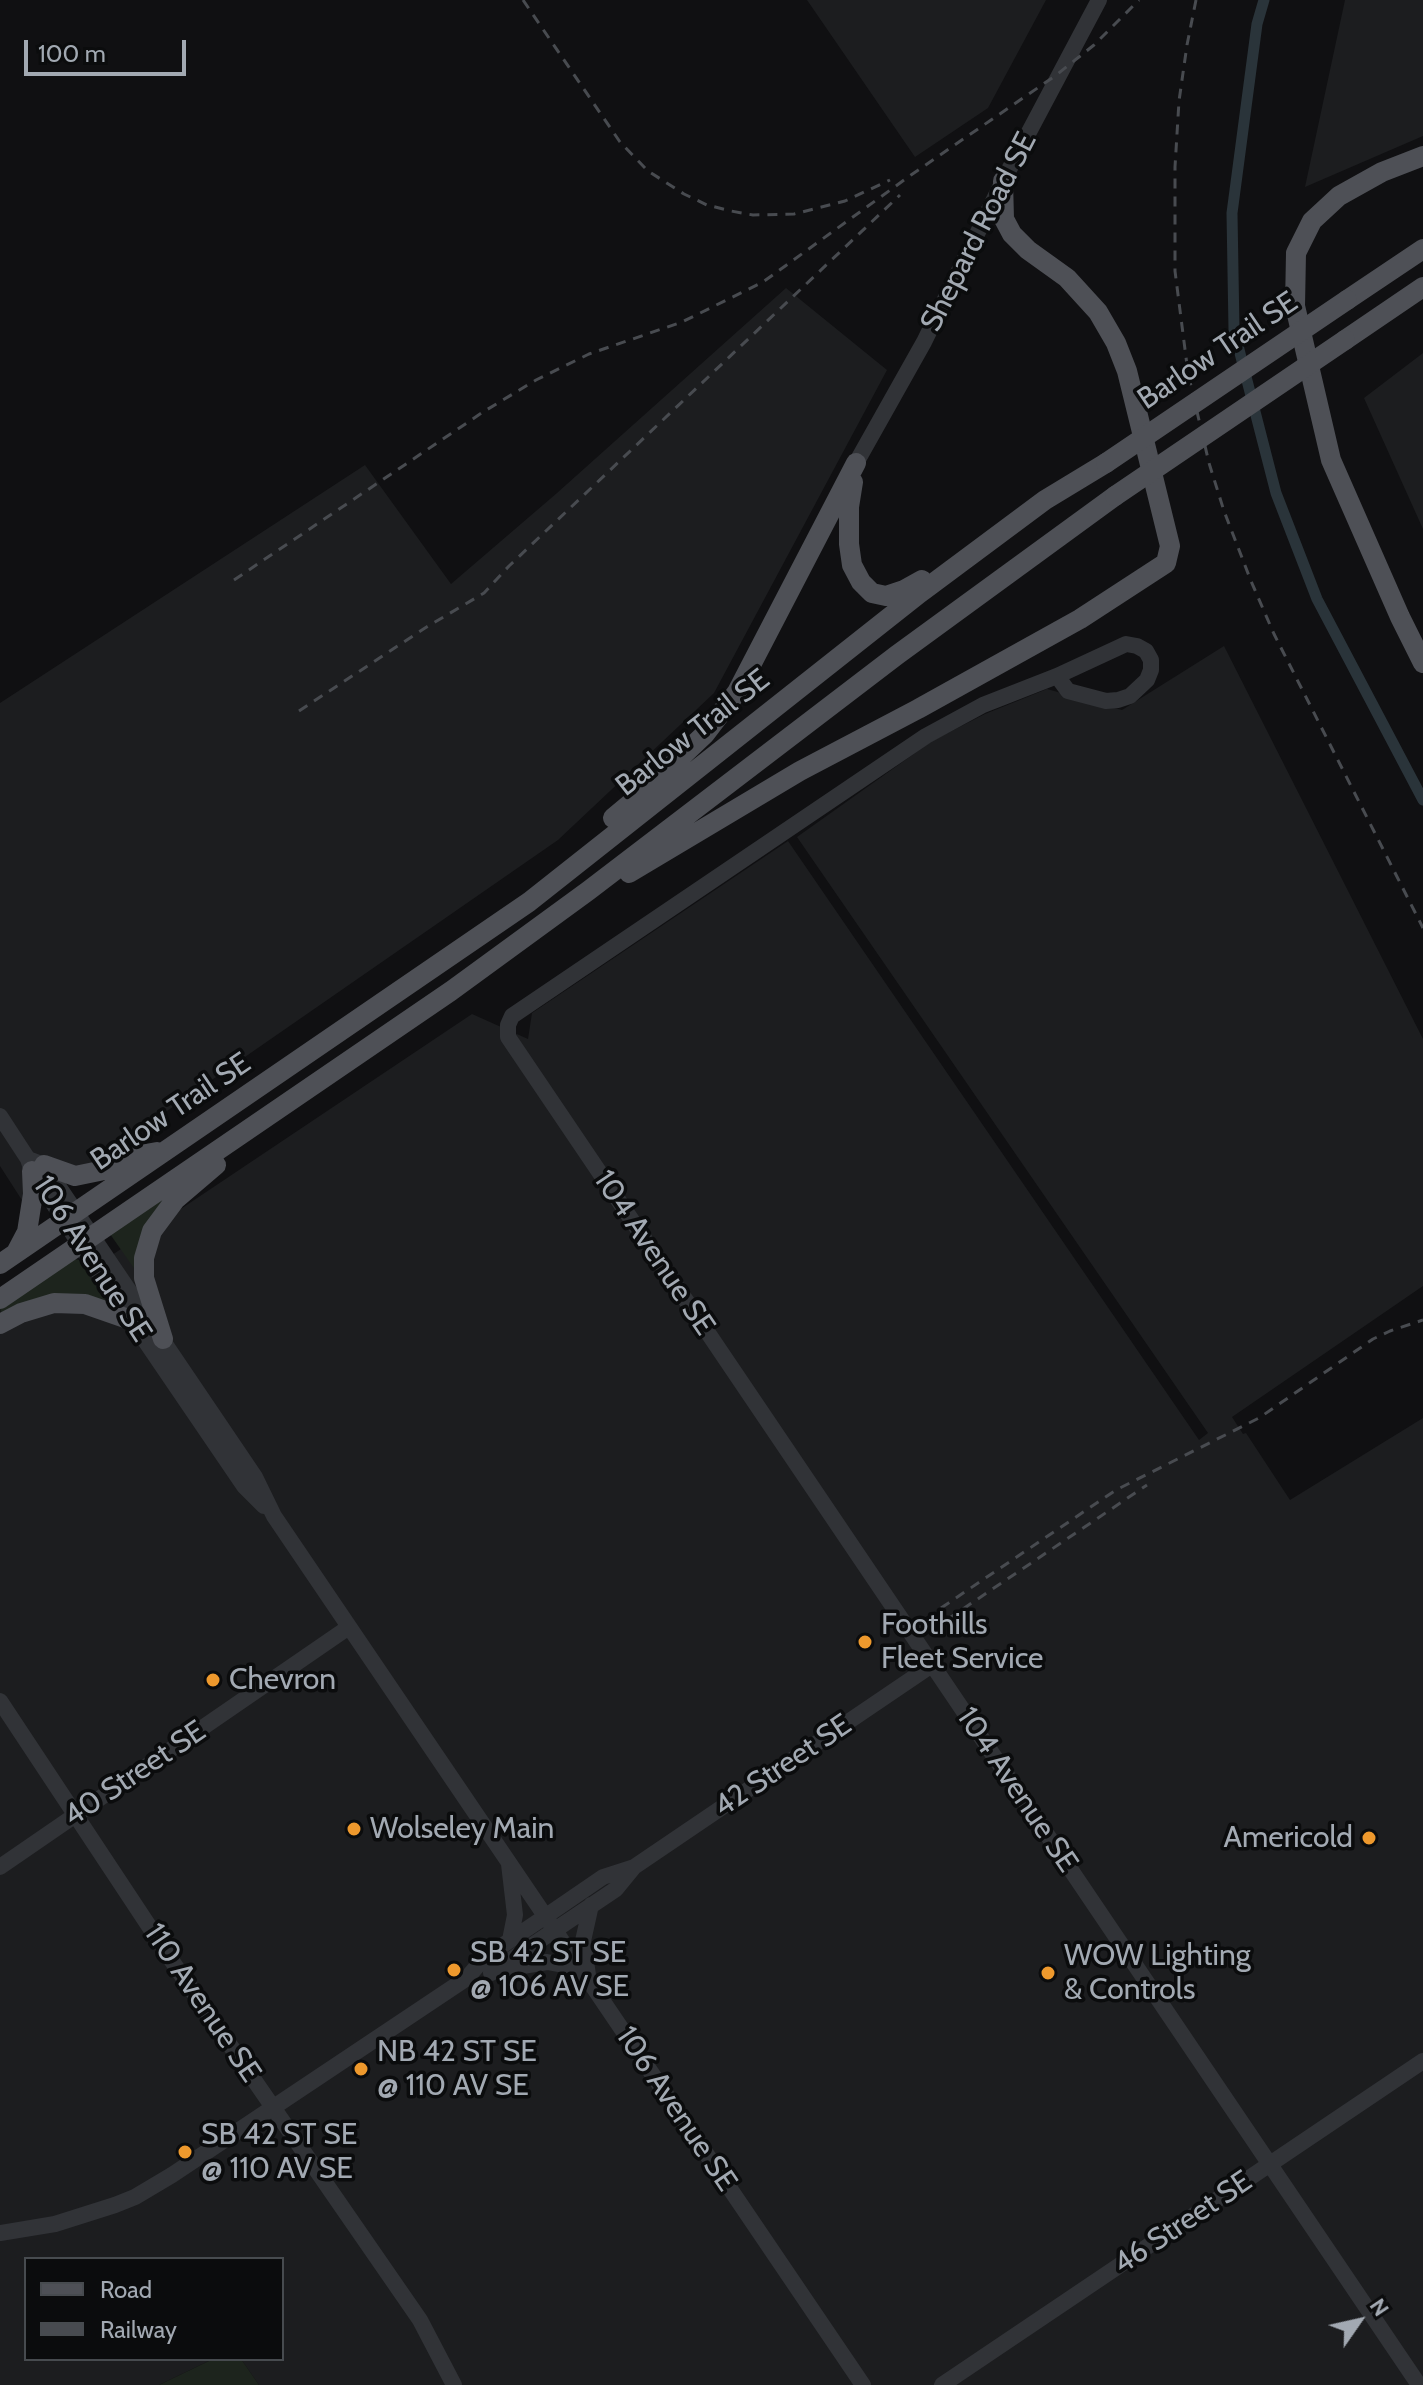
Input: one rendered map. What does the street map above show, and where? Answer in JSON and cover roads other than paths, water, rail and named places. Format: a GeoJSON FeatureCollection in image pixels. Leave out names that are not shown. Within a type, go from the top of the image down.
{"type":"FeatureCollection","features":[{"type":"Feature","properties":{"kind":"main road"},"geometry":{"type":"LineString","coordinates":[[1423,156],[1382,172],[1339,196],[1312,221],[1296,253],[1295,306],[1331,460],[1423,663]]}},
{"type":"Feature","properties":{"kind":"main road"},"geometry":{"type":"LineString","coordinates":[[588,891],[624,876],[800,771],[1080,619],[1166,563],[1170,546],[1127,371],[1116,343],[1098,312],[1067,278],[1028,250],[1012,234],[1004,219],[1003,181]]}},
{"type":"Feature","properties":{"kind":"main road","name":"Barlow Trail SE"},"geometry":{"type":"LineString","coordinates":[[8,1259],[529,902],[792,693],[1045,500],[1106,463],[1423,249]]}},
{"type":"Feature","properties":{"kind":"main road","name":"Barlow Trail SE"},"geometry":{"type":"LineString","coordinates":[[0,1299],[451,991],[588,891],[897,655],[1115,496],[1423,287]]}},
{"type":"Feature","properties":{"kind":"main road"},"geometry":{"type":"LineString","coordinates":[[856,463],[849,507],[852,565],[861,582],[872,593],[886,596],[904,590],[987,535],[1007,528]]}},
{"type":"Feature","properties":{"kind":"main road"},"geometry":{"type":"LineString","coordinates":[[415,981],[438,958],[643,793],[705,734],[737,692],[856,463]]}},
{"type":"Feature","properties":{"kind":"main road"},"geometry":{"type":"LineString","coordinates":[[163,1339],[144,1278],[144,1258],[152,1231],[175,1200],[296,1097]]}},
{"type":"Feature","properties":{"kind":"main road"},"geometry":{"type":"LineString","coordinates":[[8,1259],[27,1232],[35,1165],[75,1176],[109,1169],[129,1157],[169,1149]]}},
{"type":"Feature","properties":{"kind":"main road"},"geometry":{"type":"LineString","coordinates":[[0,1324],[21,1313],[54,1303],[85,1304],[131,1320]]}},
{"type":"Feature","properties":{"kind":"street","name":"Shepard Road SE"},"geometry":{"type":"LineString","coordinates":[[856,463],[924,342],[1003,181],[1099,0]]}},
{"type":"Feature","properties":{"kind":"street"},"geometry":{"type":"LineString","coordinates":[[1126,644],[1146,651],[1151,660],[1147,680],[1130,696],[1118,700],[1106,701],[1068,691],[1057,676],[1126,644]]}},
{"type":"Feature","properties":{"kind":"street","name":"104 Avenue SE"},"geometry":{"type":"LineString","coordinates":[[1057,676],[983,705],[926,736],[512,1016],[508,1037],[1419,2385]]}},
{"type":"Feature","properties":{"kind":"street","name":"106 Avenue SE"},"geometry":{"type":"LineString","coordinates":[[0,1116],[86,1240],[163,1339],[255,1477],[274,1516],[863,2385]]}},
{"type":"Feature","properties":{"kind":"street","name":"106 Avenue SE"},"geometry":{"type":"LineString","coordinates":[[86,1240],[131,1320],[244,1486],[274,1516]]}},
{"type":"Feature","properties":{"kind":"street","name":"40 Street SE"},"geometry":{"type":"LineString","coordinates":[[0,1867],[349,1627]]}},
{"type":"Feature","properties":{"kind":"street","name":"42 Street SE"},"geometry":{"type":"LineString","coordinates":[[467,1978],[491,1973],[603,1877],[634,1867],[932,1665]]}},
{"type":"Feature","properties":{"kind":"street","name":"110 Avenue SE"},"geometry":{"type":"LineString","coordinates":[[0,1701],[176,1967],[420,2320],[454,2385]]}},
{"type":"Feature","properties":{"kind":"street"},"geometry":{"type":"LineString","coordinates":[[509,1863],[515,1915],[510,1940]]}},
{"type":"Feature","properties":{"kind":"street","name":"42 Street SE"},"geometry":{"type":"LineString","coordinates":[[0,2233],[55,2224],[135,2197],[467,1978],[484,1958],[510,1940],[591,1905],[616,1889],[634,1867]]}},
{"type":"Feature","properties":{"kind":"street"},"geometry":{"type":"LineString","coordinates":[[491,1973],[547,1962],[585,1974],[583,1941],[591,1905]]}},
{"type":"Feature","properties":{"kind":"street","name":"46 Street SE"},"geometry":{"type":"LineString","coordinates":[[942,2385],[1423,2061]]}},
{"type":"Feature","properties":{"kind":"waterway"},"geometry":{"type":"LineString","coordinates":[[1264,0],[1257,24],[1232,213],[1234,330],[1276,493],[1317,599],[1423,800]]}},
{"type":"Feature","properties":{"kind":"railway"},"geometry":{"type":"LineString","coordinates":[[523,0],[620,142],[648,171],[684,194],[707,205],[731,211],[753,215],[794,214],[845,201],[890,180]]}},
{"type":"Feature","properties":{"kind":"railway"},"geometry":{"type":"LineString","coordinates":[[234,580],[483,412],[536,380],[589,354],[682,322],[763,282],[1055,76],[1094,45],[1139,0]]}},
{"type":"Feature","properties":{"kind":"railway"},"geometry":{"type":"LineString","coordinates":[[1196,0],[1179,101],[1175,167],[1175,271],[1188,373],[1209,463],[1224,511],[1274,634],[1423,928]]}},
{"type":"Feature","properties":{"kind":"railway"},"geometry":{"type":"LineString","coordinates":[[299,711],[484,593],[900,195]]}},
{"type":"Feature","properties":{"kind":"railway"},"geometry":{"type":"LineString","coordinates":[[941,1608],[1116,1490],[1259,1418],[1373,1339],[1423,1320]]}},
{"type":"Feature","properties":{"kind":"railway"},"geometry":{"type":"LineString","coordinates":[[948,1619],[1147,1485]]}},
{"type":"Feature","properties":{"kind":"place","name":"Foothills Fleet Service"},"geometry":{"type":"Point","coordinates":[865,1642]}},
{"type":"Feature","properties":{"kind":"place","name":"Chevron"},"geometry":{"type":"Point","coordinates":[213,1680]}},
{"type":"Feature","properties":{"kind":"place","name":"Wolseley Main"},"geometry":{"type":"Point","coordinates":[354,1829]}},
{"type":"Feature","properties":{"kind":"place","name":"Americold"},"geometry":{"type":"Point","coordinates":[1369,1838]}},
{"type":"Feature","properties":{"kind":"place","name":"SB 42 ST SE @ 106 AV SE"},"geometry":{"type":"Point","coordinates":[454,1970]}},
{"type":"Feature","properties":{"kind":"place","name":"WOW Lighting & Controls"},"geometry":{"type":"Point","coordinates":[1048,1973]}},
{"type":"Feature","properties":{"kind":"place","name":"NB 42 ST SE @ 110 AV SE"},"geometry":{"type":"Point","coordinates":[361,2069]}},
{"type":"Feature","properties":{"kind":"place","name":"SB 42 ST SE @ 110 AV SE"},"geometry":{"type":"Point","coordinates":[185,2152]}}]}
